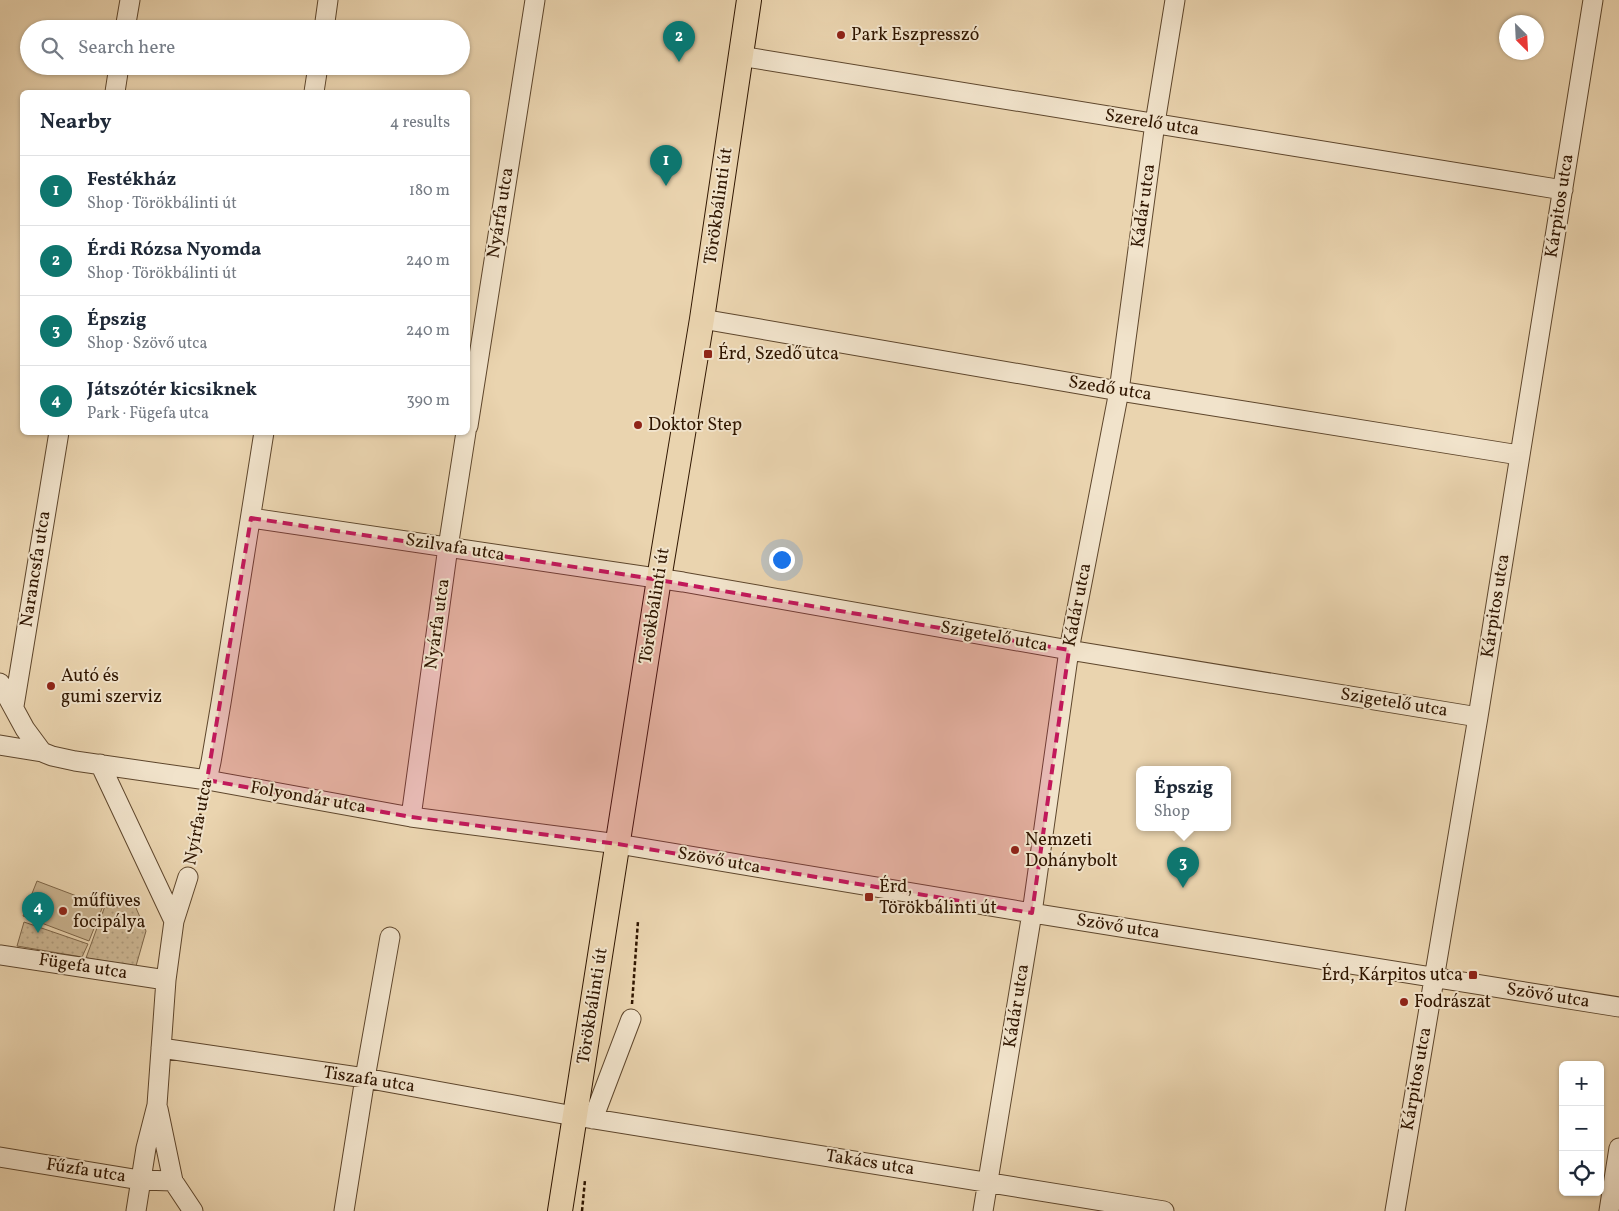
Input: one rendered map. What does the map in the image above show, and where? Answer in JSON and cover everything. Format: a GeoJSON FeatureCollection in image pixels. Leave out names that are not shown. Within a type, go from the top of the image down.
{"type":"FeatureCollection","features":[{"type":"Feature","properties":{"kind":"main road","name":"Törökbálinti út"},"geometry":{"type":"LineString","coordinates":[[560,1211],[584,1118],[618,844],[702,319],[749,0]]}},
{"type":"Feature","properties":{"kind":"street"},"geometry":{"type":"LineString","coordinates":[[127,20],[130,0]]}},
{"type":"Feature","properties":{"kind":"street"},"geometry":{"type":"LineString","coordinates":[[325,20],[328,0]]}},
{"type":"Feature","properties":{"kind":"street","name":"Nyárfa utca"},"geometry":{"type":"LineString","coordinates":[[470,413],[535,0]]}},
{"type":"Feature","properties":{"kind":"street","name":"Kádár utca"},"geometry":{"type":"LineString","coordinates":[[983,1211],[1032,913],[1069,650],[1118,391],[1155,123],[1175,0]]}},
{"type":"Feature","properties":{"kind":"street","name":"Kárpitos utca"},"geometry":{"type":"LineString","coordinates":[[1395,1211],[1478,717],[1593,0]]}},
{"type":"Feature","properties":{"kind":"street","name":"Szerelő utca"},"geometry":{"type":"LineString","coordinates":[[740,56],[1563,190]]}},
{"type":"Feature","properties":{"kind":"street"},"geometry":{"type":"LineString","coordinates":[[115,90],[118,75]]}},
{"type":"Feature","properties":{"kind":"street"},"geometry":{"type":"LineString","coordinates":[[314,90],[317,75]]}},
{"type":"Feature","properties":{"kind":"street","name":"Szedő utca"},"geometry":{"type":"LineString","coordinates":[[702,319],[1118,391],[1519,455]]}},
{"type":"Feature","properties":{"kind":"street","name":"Narancsfa utca"},"geometry":{"type":"LineString","coordinates":[[14,706],[59,435]]}},
{"type":"Feature","properties":{"kind":"street","name":"Nyírfa utca"},"geometry":{"type":"LineString","coordinates":[[207,780],[212,762],[264,435]]}},
{"type":"Feature","properties":{"kind":"street","name":"Nyárfa utca"},"geometry":{"type":"LineString","coordinates":[[412,817],[448,547],[466,435]]}},
{"type":"Feature","properties":{"kind":"street","name":"Szilvafa utca"},"geometry":{"type":"LineString","coordinates":[[251,518],[659,579]]}},
{"type":"Feature","properties":{"kind":"street","name":"Szigetelő utca"},"geometry":{"type":"LineString","coordinates":[[659,579],[1069,650],[1478,717]]}},
{"type":"Feature","properties":{"kind":"street"},"geometry":{"type":"LineString","coordinates":[[0,683],[25,729],[42,752]]}},
{"type":"Feature","properties":{"kind":"street","name":"Folyondár utca"},"geometry":{"type":"LineString","coordinates":[[0,745],[42,752],[60,758],[207,780],[412,817],[618,844]]}},
{"type":"Feature","properties":{"kind":"street"},"geometry":{"type":"LineString","coordinates":[[100,764],[174,921]]}},
{"type":"Feature","properties":{"kind":"street","name":"Szövő utca"},"geometry":{"type":"LineString","coordinates":[[618,844],[1032,913],[1619,1007]]}},
{"type":"Feature","properties":{"kind":"street","name":"Nyírfa utca"},"geometry":{"type":"LineString","coordinates":[[136,1211],[146,1148],[157,1105],[166,980],[174,921],[188,877]]}},
{"type":"Feature","properties":{"kind":"street"},"geometry":{"type":"LineString","coordinates":[[344,1211],[390,937]]}},
{"type":"Feature","properties":{"kind":"street","name":"Fügefa utca"},"geometry":{"type":"LineString","coordinates":[[0,955],[166,980]]}},
{"type":"Feature","properties":{"kind":"street"},"geometry":{"type":"LineString","coordinates":[[584,1118],[631,1020]]}},
{"type":"Feature","properties":{"kind":"street","name":"Tiszafa utca"},"geometry":{"type":"LineString","coordinates":[[161,1048],[365,1078],[584,1118]]}},
{"type":"Feature","properties":{"kind":"street"},"geometry":{"type":"LineString","coordinates":[[157,1105],[172,1181],[193,1211]]}},
{"type":"Feature","properties":{"kind":"street","name":"Takács utca"},"geometry":{"type":"LineString","coordinates":[[584,1118],[1164,1211]]}},
{"type":"Feature","properties":{"kind":"street"},"geometry":{"type":"LineString","coordinates":[[1609,1211],[1619,1148]]}},
{"type":"Feature","properties":{"kind":"street","name":"Fűzfa utca"},"geometry":{"type":"LineString","coordinates":[[0,1157],[140,1180],[172,1181]]}},
{"type":"Feature","properties":{"kind":"path","name":"Nyírfa utca"},"geometry":{"type":"LineString","coordinates":[[188,877],[207,780]]}},
{"type":"Feature","properties":{"kind":"path"},"geometry":{"type":"LineString","coordinates":[[631,1020],[638,921]]}},
{"type":"Feature","properties":{"kind":"highlighted area"},"geometry":{"type":"Polygon","coordinates":[[[251,518],[641,577],[1069,650],[1032,913],[618,844],[411,817],[207,780],[251,518]]]}},
{"type":"Feature","properties":{"kind":"shaded area","name":"műfüves focipálya"},"geometry":{"type":"Polygon","coordinates":[[[37,881],[103,906],[89,941],[23,916],[37,881]]]}},
{"type":"Feature","properties":{"kind":"shaded area"},"geometry":{"type":"Polygon","coordinates":[[[133,901],[146,931],[136,966],[86,958],[105,906],[133,901]]]}},
{"type":"Feature","properties":{"kind":"shaded area"},"geometry":{"type":"Polygon","coordinates":[[[24,922],[88,944],[82,957],[17,946],[24,922]]]}},
{"type":"Feature","properties":{"kind":"place","name":"Park Eszpresszó"},"geometry":{"type":"Point","coordinates":[841,35]}},
{"type":"Feature","properties":{"kind":"place","name":"Érdi Rózsa Nyomda"},"geometry":{"type":"Point","coordinates":[679,62]}},
{"type":"Feature","properties":{"kind":"place","name":"Festékház"},"geometry":{"type":"Point","coordinates":[666,186]}},
{"type":"Feature","properties":{"kind":"place","name":"Érd, Szedő utca"},"geometry":{"type":"Point","coordinates":[708,354]}},
{"type":"Feature","properties":{"kind":"place","name":"Doktor Step"},"geometry":{"type":"Point","coordinates":[638,425]}},
{"type":"Feature","properties":{"kind":"place","name":"Autó és gumi szerviz"},"geometry":{"type":"Point","coordinates":[51,686]}},
{"type":"Feature","properties":{"kind":"place","name":"Nemzeti Dohánybolt"},"geometry":{"type":"Point","coordinates":[1015,850]}},
{"type":"Feature","properties":{"kind":"place","name":"Épszig"},"geometry":{"type":"Point","coordinates":[1183,888]}},
{"type":"Feature","properties":{"kind":"place","name":"Érd, Törökbálinti út"},"geometry":{"type":"Point","coordinates":[869,897]}},
{"type":"Feature","properties":{"kind":"place","name":"műfüves focipálya"},"geometry":{"type":"Point","coordinates":[63,911]}},
{"type":"Feature","properties":{"kind":"place","name":"Játszótér kicsiknek"},"geometry":{"type":"Point","coordinates":[38,933]}},
{"type":"Feature","properties":{"kind":"place","name":"Érd, Kárpitos utca"},"geometry":{"type":"Point","coordinates":[1473,975]}},
{"type":"Feature","properties":{"kind":"place","name":"Fodrászat"},"geometry":{"type":"Point","coordinates":[1404,1002]}}]}
